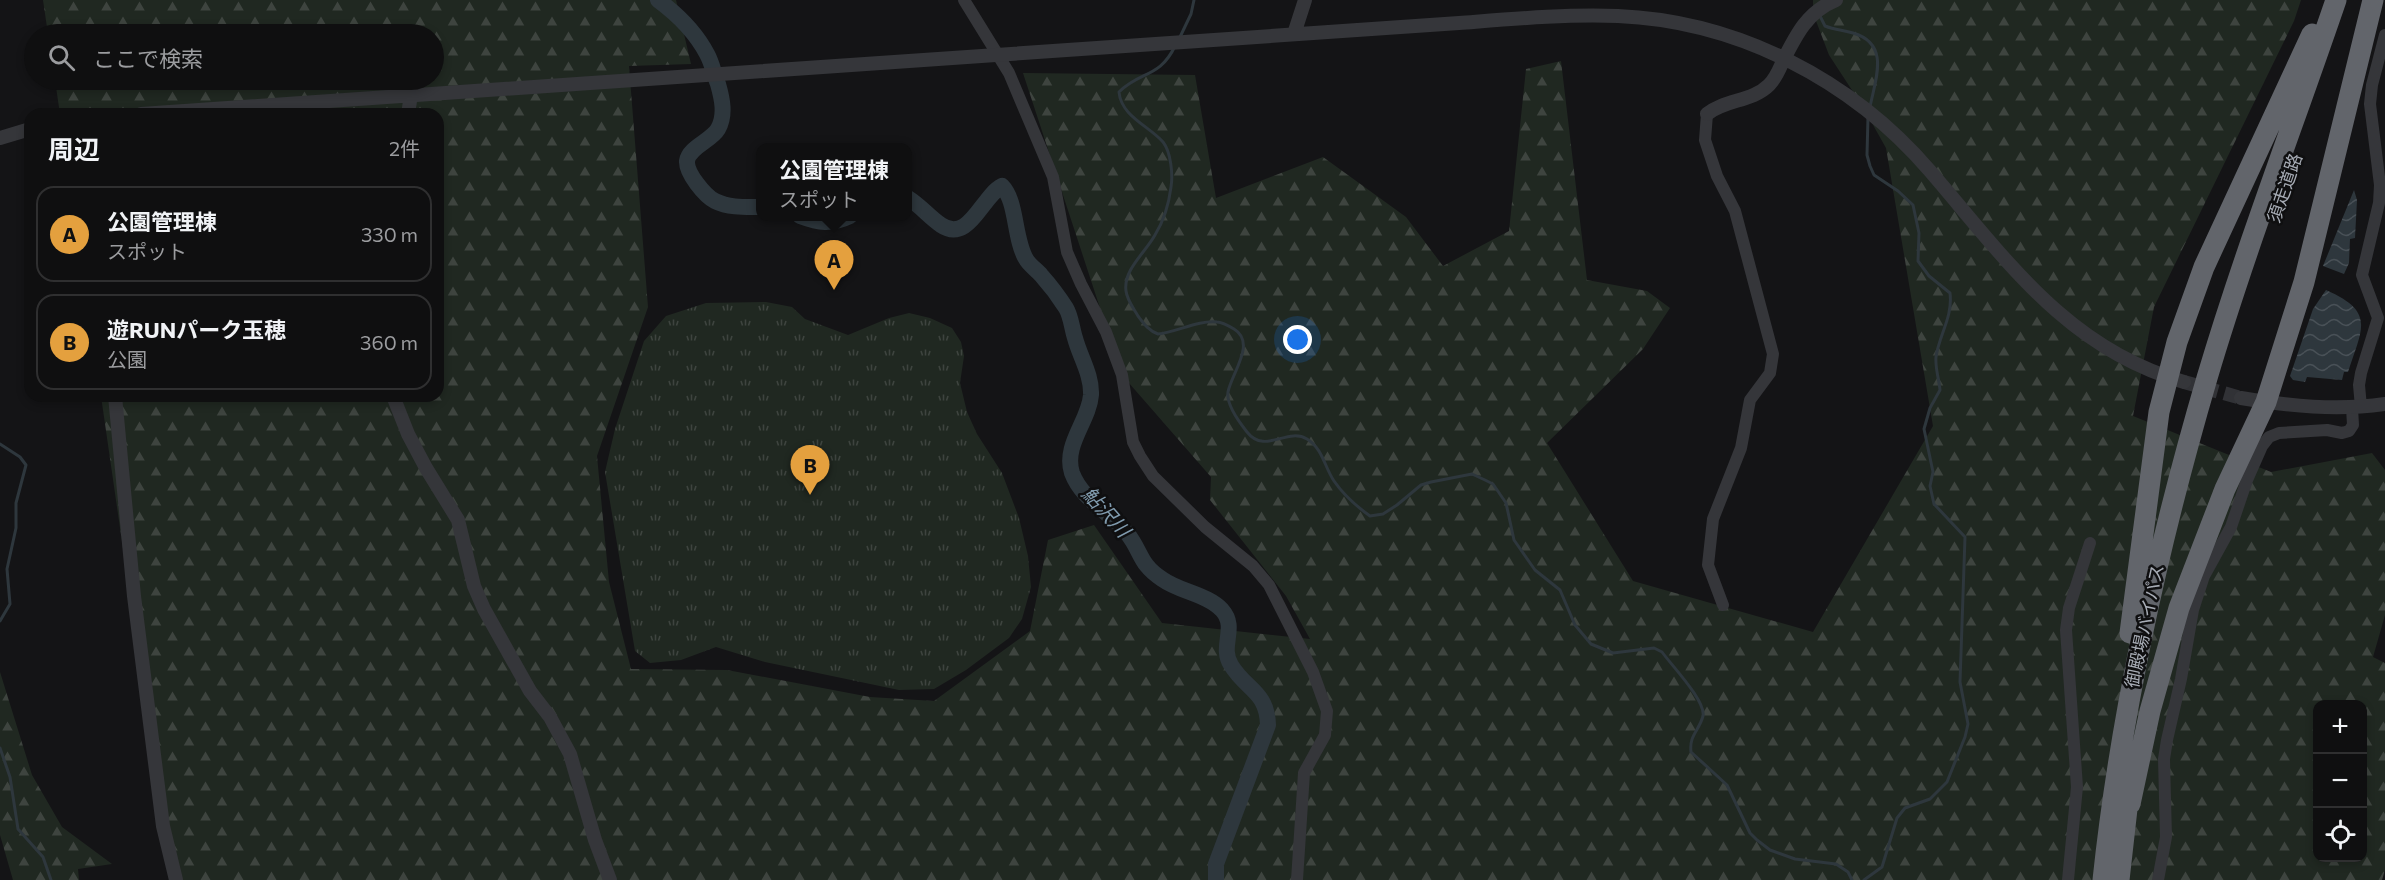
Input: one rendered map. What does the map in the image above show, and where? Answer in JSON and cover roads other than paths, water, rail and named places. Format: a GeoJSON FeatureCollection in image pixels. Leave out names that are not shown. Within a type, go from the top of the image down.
{"type":"FeatureCollection","features":[{"type":"Feature","properties":{"kind":"highway"},"geometry":{"type":"LineString","coordinates":[[2111,815],[2130,632],[2151,466],[2176,380],[2177,342],[2204,267],[2326,0]]}},
{"type":"Feature","properties":{"kind":"highway","name":"須走道路"},"geometry":{"type":"LineString","coordinates":[[2215,377],[2235,292],[2336,0]]}},
{"type":"Feature","properties":{"kind":"highway","name":"須走道路"},"geometry":{"type":"LineString","coordinates":[[2215,377],[2350,0]]}},
{"type":"Feature","properties":{"kind":"highway"},"geometry":{"type":"LineString","coordinates":[[2122,851],[2150,711],[2179,608],[2225,489],[2265,402],[2304,282],[2373,0]]}},
{"type":"Feature","properties":{"kind":"highway","name":"御殿場バイパス"},"geometry":{"type":"LineString","coordinates":[[2103,880],[2128,703],[2145,619],[2185,457],[2215,377]]}},
{"type":"Feature","properties":{"kind":"highway","name":"御殿場バイパス"},"geometry":{"type":"LineString","coordinates":[[2119,880],[2130,780],[2159,620],[2215,377]]}},
{"type":"Feature","properties":{"kind":"street"},"geometry":{"type":"LineString","coordinates":[[964,0],[999,54],[1053,177],[1067,252],[1081,285],[1106,332],[1122,375],[1133,442],[1140,456],[1161,483],[1205,527],[1253,566],[1269,585],[1313,672],[1327,711],[1325,735],[1304,773],[1297,880]]}},
{"type":"Feature","properties":{"kind":"street"},"geometry":{"type":"LineString","coordinates":[[1294,34],[1305,0]]}},
{"type":"Feature","properties":{"kind":"street"},"geometry":{"type":"LineString","coordinates":[[1723,605],[1708,565],[1713,519],[1741,448],[1750,399],[1770,373],[1773,354],[1736,211],[1717,176],[1705,140],[1707,114],[1715,108],[1757,94],[1768,86],[1776,76],[1804,23],[1819,9],[1836,0]]}},
{"type":"Feature","properties":{"kind":"street"},"geometry":{"type":"LineString","coordinates":[[226,108],[1518,19],[1618,16],[1658,19],[1735,37],[1785,58],[1844,93],[1901,140],[1929,169],[2012,268],[2056,312],[2091,338],[2126,358],[2176,380]]}},
{"type":"Feature","properties":{"kind":"street"},"geometry":{"type":"LineString","coordinates":[[2158,880],[2166,837],[2164,759],[2193,610],[2204,576],[2231,527],[2247,480],[2262,446],[2269,437],[2279,433],[2328,430],[2342,433],[2349,431],[2353,426],[2361,373],[2378,318],[2362,275],[2379,203],[2380,185],[2370,104],[2385,35]]}},
{"type":"Feature","properties":{"kind":"street"},"geometry":{"type":"LineString","coordinates":[[409,108],[411,95]]}},
{"type":"Feature","properties":{"kind":"street"},"geometry":{"type":"LineString","coordinates":[[0,138],[24,131]]}},
{"type":"Feature","properties":{"kind":"street"},"geometry":{"type":"LineString","coordinates":[[2241,398],[2294,406],[2356,408],[2385,404]]}},
{"type":"Feature","properties":{"kind":"street"},"geometry":{"type":"LineString","coordinates":[[116,402],[135,596],[159,795],[176,880]]}},
{"type":"Feature","properties":{"kind":"street"},"geometry":{"type":"LineString","coordinates":[[396,402],[417,451],[459,520],[474,586],[484,609],[525,683],[550,717],[570,754],[595,840],[610,880]]}},
{"type":"Feature","properties":{"kind":"street"},"geometry":{"type":"LineString","coordinates":[[2068,880],[2077,787],[2066,630],[2069,608],[2090,543]]}},
{"type":"Feature","properties":{"kind":"water"},"geometry":{"type":"Polygon","coordinates":[[[2354,190],[2357,200],[2355,238],[2350,239],[2349,263],[2344,274],[2323,266],[2354,190]]]}},
{"type":"Feature","properties":{"kind":"water"},"geometry":{"type":"Polygon","coordinates":[[[2326,290],[2342,298],[2359,314],[2361,323],[2358,344],[2348,372],[2344,372],[2342,380],[2307,377],[2305,382],[2293,380],[2290,376],[2313,309],[2326,290]]]}},
{"type":"Feature","properties":{"kind":"waterway","name":"鮎沢川"},"geometry":{"type":"LineString","coordinates":[[658,0],[686,24],[703,46],[712,65],[722,101],[723,112],[718,129],[689,156],[687,161],[690,172],[701,189],[715,201],[732,206],[756,207]]}},
{"type":"Feature","properties":{"kind":"waterway"},"geometry":{"type":"LineString","coordinates":[[1180,37],[1191,14],[1194,0]]}},
{"type":"Feature","properties":{"kind":"waterway"},"geometry":{"type":"LineString","coordinates":[[1820,16],[1825,26],[1853,33],[1865,38],[1872,45],[1878,64],[1870,107]]}},
{"type":"Feature","properties":{"kind":"waterway"},"geometry":{"type":"LineString","coordinates":[[1175,46],[1163,64],[1134,80],[1119,92],[1125,108],[1163,142],[1170,157],[1172,182],[1163,218],[1155,235],[1131,269],[1126,283],[1128,298],[1142,322],[1158,334],[1210,322],[1221,323],[1234,329],[1240,335],[1243,350],[1228,397],[1231,408],[1240,423],[1247,432],[1261,441],[1292,436],[1307,439],[1317,448],[1338,486],[1350,500],[1370,516],[1383,514],[1421,485],[1431,482],[1472,474],[1493,484],[1506,503],[1514,540],[1535,570],[1560,590],[1575,625],[1591,644],[1613,653],[1654,648],[1662,652],[1687,684],[1703,710],[1703,716],[1693,737],[1691,752],[1727,785],[1750,833],[1770,850],[1795,859],[1836,864],[1848,872],[1852,880]]}},
{"type":"Feature","properties":{"kind":"waterway"},"geometry":{"type":"LineString","coordinates":[[1864,880],[1882,867],[1897,818],[1905,808],[1930,799],[1947,782],[1968,724],[1960,682],[1965,537],[1934,504],[1930,486],[1933,472],[1924,429],[1930,408],[1940,390],[1936,357],[1948,318],[1950,293],[1929,276],[1918,261],[1919,233],[1913,205],[1898,191],[1874,175],[1867,155],[1868,117]]}},
{"type":"Feature","properties":{"kind":"waterway","name":"鮎沢川"},"geometry":{"type":"LineString","coordinates":[[912,201],[941,225],[951,229],[960,228],[967,224],[1002,186],[1013,210],[1022,251],[1068,311],[1090,380],[1089,405],[1071,453],[1072,473],[1082,491],[1127,533],[1149,568],[1169,583],[1209,600],[1222,610],[1226,617],[1229,630],[1228,658],[1237,673],[1260,698],[1267,714],[1268,725],[1216,864],[1216,880]]}},
{"type":"Feature","properties":{"kind":"waterway","name":"鮎沢川"},"geometry":{"type":"LineString","coordinates":[[819,221],[837,221]]}},
{"type":"Feature","properties":{"kind":"waterway"},"geometry":{"type":"LineString","coordinates":[[0,444],[20,457],[26,465],[16,503],[16,528],[7,569],[10,604],[0,621]]}},
{"type":"Feature","properties":{"kind":"waterway"},"geometry":{"type":"LineString","coordinates":[[0,748],[10,777],[18,829],[43,857],[51,880]]}},
{"type":"Feature","properties":{"kind":"tunnel"},"geometry":{"type":"LineString","coordinates":[[2184,382],[2241,398]]}},
{"type":"Feature","properties":{"kind":"place","name":"公園管理棟"},"geometry":{"type":"Point","coordinates":[834,290]}},
{"type":"Feature","properties":{"kind":"place","name":"遊RUNパーク玉穂"},"geometry":{"type":"Point","coordinates":[810,495]}}]}
